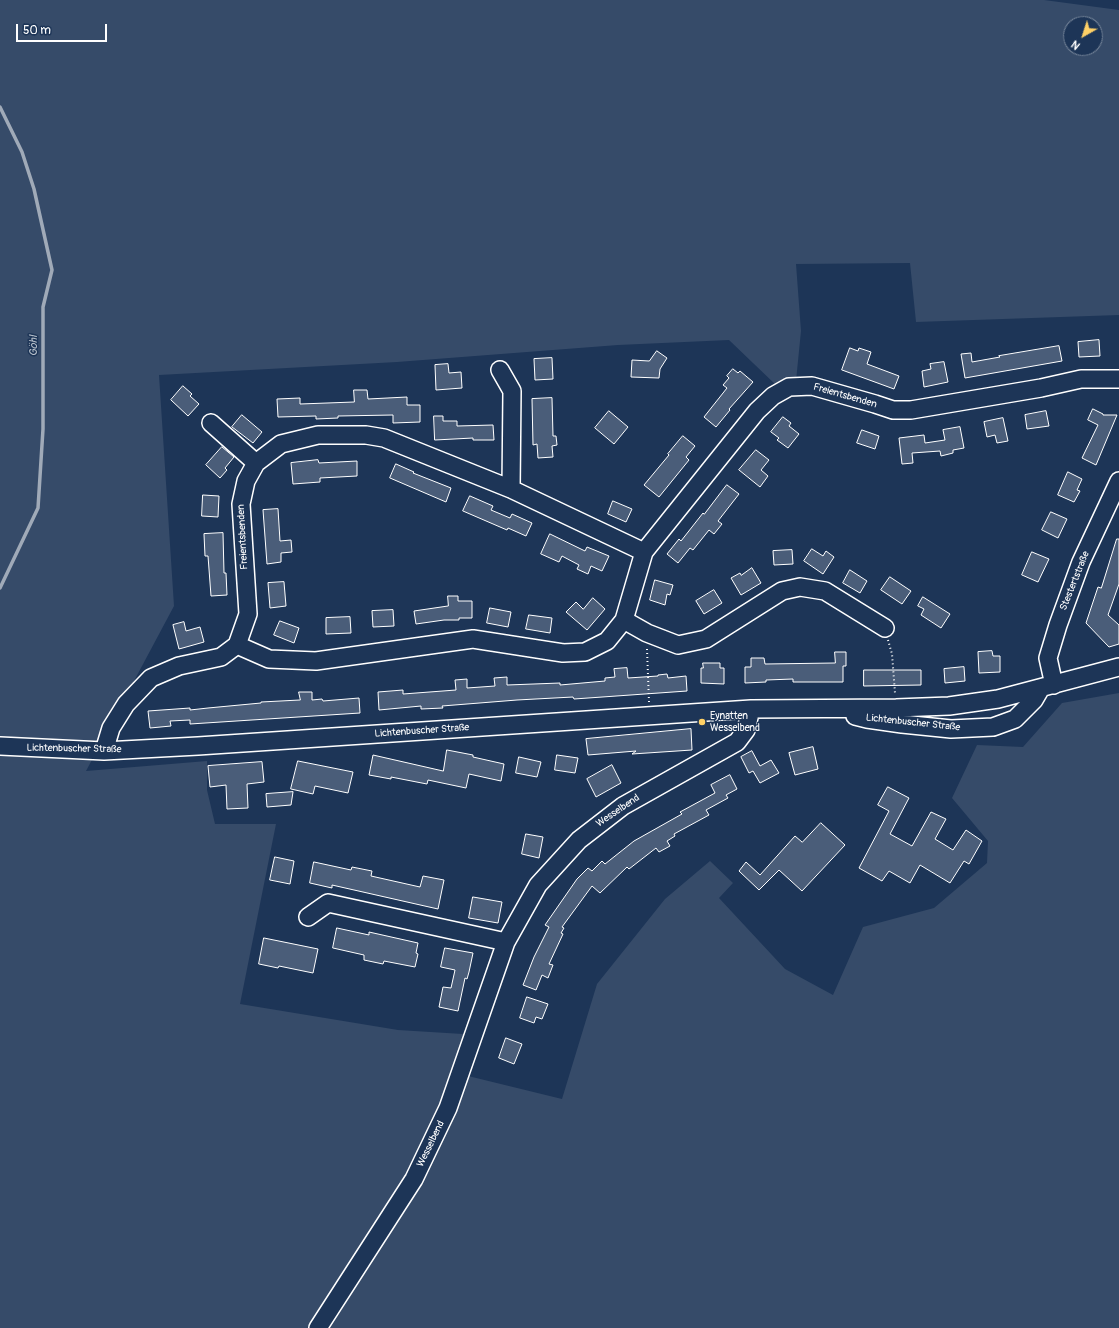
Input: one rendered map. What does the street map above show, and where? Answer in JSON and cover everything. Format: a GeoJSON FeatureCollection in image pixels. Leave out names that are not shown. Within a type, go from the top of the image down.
{"type":"FeatureCollection","features":[{"type":"Feature","properties":{"kind":"street"},"geometry":{"type":"LineString","coordinates":[[500,370],[512,391],[510,489]]}},
{"type":"Feature","properties":{"kind":"street","name":"Freientsbenden"},"geometry":{"type":"LineString","coordinates":[[644,552],[510,489],[384,438],[366,435],[318,435],[298,439],[281,444],[256,463],[246,481],[241,504],[248,614],[237,645],[270,659],[316,661],[473,639],[563,653],[585,652],[607,641],[624,620],[644,552],[757,411],[773,396],[789,387],[812,386],[893,410],[911,410],[1041,388],[1081,379],[1119,379]]}},
{"type":"Feature","properties":{"kind":"street"},"geometry":{"type":"LineString","coordinates":[[211,423],[256,463]]}},
{"type":"Feature","properties":{"kind":"street","name":"Stestertstraße"},"geometry":{"type":"LineString","coordinates":[[1048,686],[1048,658],[1058,625],[1081,562],[1119,481]]}},
{"type":"Feature","properties":{"kind":"street"},"geometry":{"type":"LineString","coordinates":[[624,620],[647,632],[678,645],[706,639],[782,591],[800,586],[824,591],[884,628]]}},
{"type":"Feature","properties":{"kind":"street"},"geometry":{"type":"LineString","coordinates":[[104,751],[111,728],[126,704],[151,678],[180,666],[221,657],[237,645]]}},
{"type":"Feature","properties":{"kind":"street","name":"Lichtenbuscher Straße"},"geometry":{"type":"LineString","coordinates":[[0,746],[104,751],[751,709],[843,709],[949,706],[998,699],[1119,667]]}},
{"type":"Feature","properties":{"kind":"street","name":"Lichtenbuscher Straße"},"geometry":{"type":"LineString","coordinates":[[843,709],[857,717],[902,724],[951,729],[993,728],[1015,719],[1048,686]]}},
{"type":"Feature","properties":{"kind":"street","name":"Wesselbend"},"geometry":{"type":"LineString","coordinates":[[318,1328],[414,1180],[448,1108],[506,942],[538,885],[579,840],[623,806],[737,742],[746,730],[751,709]]}},
{"type":"Feature","properties":{"kind":"street"},"geometry":{"type":"LineString","coordinates":[[308,917],[328,904],[506,942]]}},
{"type":"Feature","properties":{"kind":"path"},"geometry":{"type":"LineString","coordinates":[[884,628],[892,654],[896,708]]}},
{"type":"Feature","properties":{"kind":"path"},"geometry":{"type":"LineString","coordinates":[[647,632],[650,715]]}},
{"type":"Feature","properties":{"kind":"shaded area"},"geometry":{"type":"Polygon","coordinates":[[[0,0],[1044,0],[1119,10],[1119,315],[916,322],[910,263],[796,264],[801,331],[796,381],[777,386],[729,340],[618,345],[397,362],[159,375],[174,606],[86,771],[207,761],[207,790],[215,824],[276,824],[240,1004],[398,1030],[479,1035],[464,1075],[562,1099],[597,984],[665,899],[710,861],[733,883],[719,898],[785,969],[833,995],[863,927],[934,908],[987,863],[988,841],[952,798],[977,745],[1023,747],[1062,703],[1119,693],[1119,1328],[0,1328],[0,0]]]}},
{"type":"Feature","properties":{"kind":"building"},"geometry":{"type":"Polygon","coordinates":[[[1099,340],[1100,356],[1079,357],[1078,342],[1099,340]]]}},
{"type":"Feature","properties":{"kind":"building"},"geometry":{"type":"Polygon","coordinates":[[[1059,346],[1062,361],[965,378],[961,354],[971,353],[972,362],[1059,346]]]}},
{"type":"Feature","properties":{"kind":"building"},"geometry":{"type":"Polygon","coordinates":[[[850,348],[858,351],[859,348],[871,352],[867,364],[899,376],[894,389],[842,370],[850,348]]]}},
{"type":"Feature","properties":{"kind":"building"},"geometry":{"type":"Polygon","coordinates":[[[657,351],[667,358],[660,369],[659,378],[631,377],[632,360],[649,361],[657,351]]]}},
{"type":"Feature","properties":{"kind":"building"},"geometry":{"type":"Polygon","coordinates":[[[552,358],[553,379],[535,380],[534,359],[552,358]]]}},
{"type":"Feature","properties":{"kind":"building"},"geometry":{"type":"Polygon","coordinates":[[[944,362],[948,382],[924,387],[922,371],[931,369],[930,364],[944,362]]]}},
{"type":"Feature","properties":{"kind":"building"},"geometry":{"type":"Polygon","coordinates":[[[448,364],[449,373],[461,372],[462,388],[436,390],[435,365],[448,364]]]}},
{"type":"Feature","properties":{"kind":"building"},"geometry":{"type":"Polygon","coordinates":[[[733,369],[738,373],[740,371],[753,382],[729,409],[730,410],[716,427],[704,417],[727,388],[723,385],[729,378],[727,376],[733,369]]]}},
{"type":"Feature","properties":{"kind":"building"},"geometry":{"type":"Polygon","coordinates":[[[183,386],[192,394],[190,396],[199,404],[188,416],[171,400],[183,386]]]}},
{"type":"Feature","properties":{"kind":"building"},"geometry":{"type":"Polygon","coordinates":[[[354,390],[367,390],[368,399],[407,397],[407,405],[420,405],[420,422],[393,423],[393,415],[338,416],[338,418],[316,419],[316,416],[278,417],[277,399],[300,398],[300,404],[354,402],[354,390]]]}},
{"type":"Feature","properties":{"kind":"building"},"geometry":{"type":"Polygon","coordinates":[[[552,398],[553,436],[556,436],[557,445],[552,446],[553,457],[538,458],[537,444],[533,445],[532,399],[552,398]]]}},
{"type":"Feature","properties":{"kind":"building"},"geometry":{"type":"Polygon","coordinates":[[[1093,409],[1103,415],[1117,415],[1096,465],[1082,458],[1098,425],[1088,420],[1093,409]]]}},
{"type":"Feature","properties":{"kind":"building"},"geometry":{"type":"Polygon","coordinates":[[[609,411],[628,427],[614,444],[595,428],[609,411]]]}},
{"type":"Feature","properties":{"kind":"building"},"geometry":{"type":"Polygon","coordinates":[[[1046,411],[1049,426],[1027,429],[1025,415],[1046,411]]]}},
{"type":"Feature","properties":{"kind":"building"},"geometry":{"type":"Polygon","coordinates":[[[242,415],[262,432],[253,443],[232,427],[242,415]]]}},
{"type":"Feature","properties":{"kind":"building"},"geometry":{"type":"Polygon","coordinates":[[[434,416],[443,416],[443,421],[457,421],[457,426],[493,425],[494,440],[473,440],[473,438],[435,440],[434,416]]]}},
{"type":"Feature","properties":{"kind":"building"},"geometry":{"type":"Polygon","coordinates":[[[783,417],[791,423],[789,426],[799,434],[788,448],[777,440],[779,438],[771,432],[783,417]]]}},
{"type":"Feature","properties":{"kind":"building"},"geometry":{"type":"Polygon","coordinates":[[[1003,418],[1008,441],[997,443],[995,435],[987,437],[984,422],[1003,418]]]}},
{"type":"Feature","properties":{"kind":"building"},"geometry":{"type":"Polygon","coordinates":[[[960,427],[964,448],[953,450],[953,453],[941,456],[940,451],[912,453],[913,463],[902,464],[899,438],[924,435],[925,443],[945,440],[943,430],[960,427]]]}},
{"type":"Feature","properties":{"kind":"building"},"geometry":{"type":"Polygon","coordinates":[[[862,430],[879,436],[875,449],[857,443],[862,430]]]}},
{"type":"Feature","properties":{"kind":"building"},"geometry":{"type":"Polygon","coordinates":[[[683,436],[695,446],[686,457],[689,460],[659,497],[644,485],[683,436]]]}},
{"type":"Feature","properties":{"kind":"building"},"geometry":{"type":"Polygon","coordinates":[[[222,447],[234,457],[225,468],[227,470],[220,478],[206,465],[222,447]]]}},
{"type":"Feature","properties":{"kind":"building"},"geometry":{"type":"Polygon","coordinates":[[[756,450],[769,460],[761,470],[768,476],[760,487],[739,470],[756,450]]]}},
{"type":"Feature","properties":{"kind":"building"},"geometry":{"type":"Polygon","coordinates":[[[318,460],[319,463],[357,461],[357,476],[320,478],[320,482],[293,484],[291,463],[318,460]]]}},
{"type":"Feature","properties":{"kind":"building"},"geometry":{"type":"Polygon","coordinates":[[[396,464],[414,472],[413,473],[451,488],[446,502],[390,478],[396,464]]]}},
{"type":"Feature","properties":{"kind":"building"},"geometry":{"type":"Polygon","coordinates":[[[1068,472],[1082,479],[1077,490],[1080,491],[1074,502],[1058,495],[1068,472]]]}},
{"type":"Feature","properties":{"kind":"building"},"geometry":{"type":"Polygon","coordinates":[[[727,485],[739,494],[718,521],[722,524],[714,534],[709,530],[693,550],[690,548],[678,563],[667,554],[679,539],[681,541],[727,485]]]}},
{"type":"Feature","properties":{"kind":"building"},"geometry":{"type":"Polygon","coordinates":[[[203,495],[219,496],[218,517],[202,516],[203,495]]]}},
{"type":"Feature","properties":{"kind":"building"},"geometry":{"type":"Polygon","coordinates":[[[470,496],[493,506],[491,510],[510,518],[512,514],[532,523],[526,536],[508,528],[507,530],[463,511],[470,496]]]}},
{"type":"Feature","properties":{"kind":"building"},"geometry":{"type":"Polygon","coordinates":[[[613,501],[632,509],[626,522],[608,514],[613,501]]]}},
{"type":"Feature","properties":{"kind":"building"},"geometry":{"type":"Polygon","coordinates":[[[278,509],[280,541],[291,540],[292,552],[281,553],[281,562],[267,564],[263,510],[278,509]]]}},
{"type":"Feature","properties":{"kind":"building"},"geometry":{"type":"Polygon","coordinates":[[[1051,512],[1067,519],[1058,538],[1042,530],[1051,512]]]}},
{"type":"Feature","properties":{"kind":"building"},"geometry":{"type":"Polygon","coordinates":[[[223,533],[224,573],[226,573],[227,595],[211,596],[208,556],[205,556],[204,534],[223,533]]]}},
{"type":"Feature","properties":{"kind":"building"},"geometry":{"type":"Polygon","coordinates":[[[550,534],[585,551],[587,547],[609,556],[602,571],[591,566],[588,574],[577,569],[579,565],[562,556],[559,562],[541,554],[550,534]]]}},
{"type":"Feature","properties":{"kind":"building"},"geometry":{"type":"Polygon","coordinates":[[[1117,539],[1119,539],[1119,584],[1108,615],[1119,625],[1119,644],[1109,647],[1086,623],[1098,587],[1101,588],[1117,539]]]}},
{"type":"Feature","properties":{"kind":"building"},"geometry":{"type":"Polygon","coordinates":[[[812,549],[823,556],[826,551],[834,557],[823,574],[804,561],[812,549]]]}},
{"type":"Feature","properties":{"kind":"building"},"geometry":{"type":"Polygon","coordinates":[[[792,550],[793,564],[774,565],[773,551],[792,550]]]}},
{"type":"Feature","properties":{"kind":"building"},"geometry":{"type":"Polygon","coordinates":[[[1032,552],[1049,559],[1038,582],[1022,575],[1032,552]]]}},
{"type":"Feature","properties":{"kind":"building"},"geometry":{"type":"Polygon","coordinates":[[[752,568],[761,583],[741,595],[731,578],[740,573],[741,575],[752,568]]]}},
{"type":"Feature","properties":{"kind":"building"},"geometry":{"type":"Polygon","coordinates":[[[850,570],[867,581],[860,593],[843,583],[850,570]]]}},
{"type":"Feature","properties":{"kind":"building"},"geometry":{"type":"Polygon","coordinates":[[[890,577],[911,591],[902,604],[881,590],[890,577]]]}},
{"type":"Feature","properties":{"kind":"building"},"geometry":{"type":"Polygon","coordinates":[[[655,580],[673,585],[670,595],[667,594],[665,605],[650,600],[655,580]]]}},
{"type":"Feature","properties":{"kind":"building"},"geometry":{"type":"Polygon","coordinates":[[[284,582],[286,606],[270,608],[268,583],[284,582]]]}},
{"type":"Feature","properties":{"kind":"building"},"geometry":{"type":"Polygon","coordinates":[[[714,590],[722,603],[704,614],[696,601],[714,590]]]}},
{"type":"Feature","properties":{"kind":"building"},"geometry":{"type":"Polygon","coordinates":[[[448,596],[458,596],[458,601],[472,601],[472,618],[459,618],[459,620],[444,620],[416,624],[414,611],[448,606],[448,596]]]}},
{"type":"Feature","properties":{"kind":"building"},"geometry":{"type":"Polygon","coordinates":[[[923,597],[950,614],[941,628],[921,615],[924,609],[918,606],[923,597]]]}},
{"type":"Feature","properties":{"kind":"building"},"geometry":{"type":"Polygon","coordinates":[[[593,598],[605,609],[587,630],[566,612],[576,602],[583,609],[593,598]]]}},
{"type":"Feature","properties":{"kind":"building"},"geometry":{"type":"Polygon","coordinates":[[[490,608],[511,612],[508,627],[487,623],[490,608]]]}},
{"type":"Feature","properties":{"kind":"building"},"geometry":{"type":"Polygon","coordinates":[[[393,610],[394,626],[373,627],[372,611],[393,610]]]}},
{"type":"Feature","properties":{"kind":"building"},"geometry":{"type":"Polygon","coordinates":[[[529,615],[552,618],[550,633],[526,629],[529,615]]]}},
{"type":"Feature","properties":{"kind":"building"},"geometry":{"type":"Polygon","coordinates":[[[350,617],[351,633],[326,634],[326,618],[350,617]]]}},
{"type":"Feature","properties":{"kind":"building"},"geometry":{"type":"Polygon","coordinates":[[[280,621],[299,628],[294,643],[274,635],[280,621]]]}},
{"type":"Feature","properties":{"kind":"building"},"geometry":{"type":"Polygon","coordinates":[[[184,622],[186,631],[200,627],[204,642],[179,649],[173,625],[184,622]]]}},
{"type":"Feature","properties":{"kind":"building"},"geometry":{"type":"Polygon","coordinates":[[[992,651],[993,656],[1000,656],[1000,672],[979,673],[978,652],[992,651]]]}},
{"type":"Feature","properties":{"kind":"building"},"geometry":{"type":"Polygon","coordinates":[[[835,652],[846,652],[846,666],[843,666],[843,682],[793,682],[793,679],[766,680],[766,682],[745,683],[745,667],[751,667],[751,658],[764,658],[765,664],[835,663],[835,652]]]}},
{"type":"Feature","properties":{"kind":"building"},"geometry":{"type":"Polygon","coordinates":[[[703,663],[720,663],[720,668],[724,668],[724,684],[701,683],[701,668],[703,668],[703,663]]]}},
{"type":"Feature","properties":{"kind":"building"},"geometry":{"type":"Polygon","coordinates":[[[964,667],[965,681],[945,683],[944,669],[964,667]]]}},
{"type":"Feature","properties":{"kind":"building"},"geometry":{"type":"Polygon","coordinates":[[[627,668],[628,678],[667,674],[668,678],[686,676],[687,691],[574,699],[573,697],[517,700],[442,706],[443,708],[421,709],[421,706],[379,710],[378,692],[403,690],[403,694],[456,690],[455,680],[467,679],[467,688],[495,686],[494,678],[507,677],[507,685],[560,683],[560,685],[605,681],[605,678],[615,677],[614,669],[627,668]]]}},
{"type":"Feature","properties":{"kind":"building"},"geometry":{"type":"Polygon","coordinates":[[[864,670],[921,670],[921,685],[864,686],[864,670]]]}},
{"type":"Feature","properties":{"kind":"building"},"geometry":{"type":"Polygon","coordinates":[[[299,692],[312,692],[312,700],[322,699],[323,701],[359,698],[360,713],[190,724],[190,720],[170,721],[171,726],[150,728],[148,711],[190,708],[190,710],[261,702],[300,700],[299,692]]]}},
{"type":"Feature","properties":{"kind":"building"},"geometry":{"type":"Polygon","coordinates":[[[691,729],[692,750],[632,754],[636,751],[588,755],[586,739],[691,729]]]}},
{"type":"Feature","properties":{"kind":"building"},"geometry":{"type":"Polygon","coordinates":[[[813,747],[818,769],[795,775],[789,753],[813,747]]]}},
{"type":"Feature","properties":{"kind":"building"},"geometry":{"type":"Polygon","coordinates":[[[447,750],[473,755],[473,757],[504,764],[501,781],[469,774],[466,788],[428,780],[427,784],[391,777],[391,779],[369,775],[373,755],[443,771],[447,750]]]}},
{"type":"Feature","properties":{"kind":"building"},"geometry":{"type":"Polygon","coordinates":[[[752,751],[760,766],[771,760],[779,773],[760,783],[753,771],[749,773],[741,757],[752,751]]]}},
{"type":"Feature","properties":{"kind":"building"},"geometry":{"type":"Polygon","coordinates":[[[557,755],[578,758],[575,773],[555,770],[557,755]]]}},
{"type":"Feature","properties":{"kind":"building"},"geometry":{"type":"Polygon","coordinates":[[[519,757],[541,762],[537,777],[516,773],[519,757]]]}},
{"type":"Feature","properties":{"kind":"building"},"geometry":{"type":"Polygon","coordinates":[[[298,761],[353,772],[348,793],[315,786],[313,794],[291,789],[298,761]]]}},
{"type":"Feature","properties":{"kind":"building"},"geometry":{"type":"Polygon","coordinates":[[[262,762],[264,782],[247,784],[248,808],[227,809],[226,785],[210,787],[208,766],[262,762]]]}},
{"type":"Feature","properties":{"kind":"building"},"geometry":{"type":"Polygon","coordinates":[[[612,765],[621,783],[596,797],[587,779],[612,765]]]}},
{"type":"Feature","properties":{"kind":"building"},"geometry":{"type":"Polygon","coordinates":[[[730,775],[737,789],[726,795],[728,798],[706,810],[709,815],[674,834],[675,836],[667,841],[670,846],[659,852],[656,848],[629,869],[627,867],[600,893],[592,886],[562,927],[564,928],[561,933],[563,934],[549,964],[553,965],[548,978],[542,975],[536,990],[523,985],[534,957],[549,927],[545,925],[577,879],[588,868],[592,871],[602,861],[605,864],[634,841],[682,814],[680,812],[715,793],[711,785],[730,775]]]}},
{"type":"Feature","properties":{"kind":"building"},"geometry":{"type":"Polygon","coordinates":[[[888,787],[909,798],[890,834],[912,846],[931,812],[946,819],[935,839],[953,850],[966,830],[982,841],[969,864],[964,861],[950,883],[920,865],[910,883],[889,871],[882,881],[859,868],[889,811],[878,805],[888,787]]]}},
{"type":"Feature","properties":{"kind":"building"},"geometry":{"type":"Polygon","coordinates":[[[293,792],[291,805],[267,807],[266,794],[293,792]]]}},
{"type":"Feature","properties":{"kind":"building"},"geometry":{"type":"Polygon","coordinates":[[[821,823],[845,845],[802,891],[779,870],[759,890],[739,871],[746,862],[760,875],[795,836],[802,842],[821,823]]]}},
{"type":"Feature","properties":{"kind":"building"},"geometry":{"type":"Polygon","coordinates":[[[526,834],[543,837],[539,858],[522,854],[526,834]]]}},
{"type":"Feature","properties":{"kind":"building"},"geometry":{"type":"Polygon","coordinates":[[[275,857],[294,861],[290,884],[270,880],[275,857]]]}},
{"type":"Feature","properties":{"kind":"building"},"geometry":{"type":"Polygon","coordinates":[[[314,862],[351,870],[352,867],[372,871],[371,876],[420,887],[423,876],[444,880],[438,909],[332,885],[332,888],[310,883],[314,862]]]}},
{"type":"Feature","properties":{"kind":"building"},"geometry":{"type":"Polygon","coordinates":[[[473,897],[502,902],[498,923],[469,918],[473,897]]]}},
{"type":"Feature","properties":{"kind":"building"},"geometry":{"type":"Polygon","coordinates":[[[337,928],[369,935],[369,932],[418,943],[416,953],[418,954],[415,967],[384,961],[383,964],[364,960],[364,955],[333,948],[337,928]]]}},
{"type":"Feature","properties":{"kind":"building"},"geometry":{"type":"Polygon","coordinates":[[[264,938],[318,949],[313,973],[279,966],[278,968],[259,964],[264,938]]]}},
{"type":"Feature","properties":{"kind":"building"},"geometry":{"type":"Polygon","coordinates":[[[445,948],[473,953],[467,979],[465,978],[458,1011],[439,1007],[443,987],[451,988],[455,970],[441,967],[445,948]]]}},
{"type":"Feature","properties":{"kind":"building"},"geometry":{"type":"Polygon","coordinates":[[[527,997],[548,1004],[542,1019],[536,1017],[534,1023],[520,1018],[527,997]]]}},
{"type":"Feature","properties":{"kind":"building"},"geometry":{"type":"Polygon","coordinates":[[[506,1038],[522,1044],[514,1064],[499,1058],[506,1038]]]}},
{"type":"Feature","properties":{"kind":"waterway","name":"Göhl"},"geometry":{"type":"LineString","coordinates":[[0,107],[22,152],[34,189],[52,270],[43,307],[43,429],[38,508],[0,588]]}},
{"type":"Feature","properties":{"kind":"place","name":"Eynatten Wesselbend"},"geometry":{"type":"Point","coordinates":[702,722]}}]}
